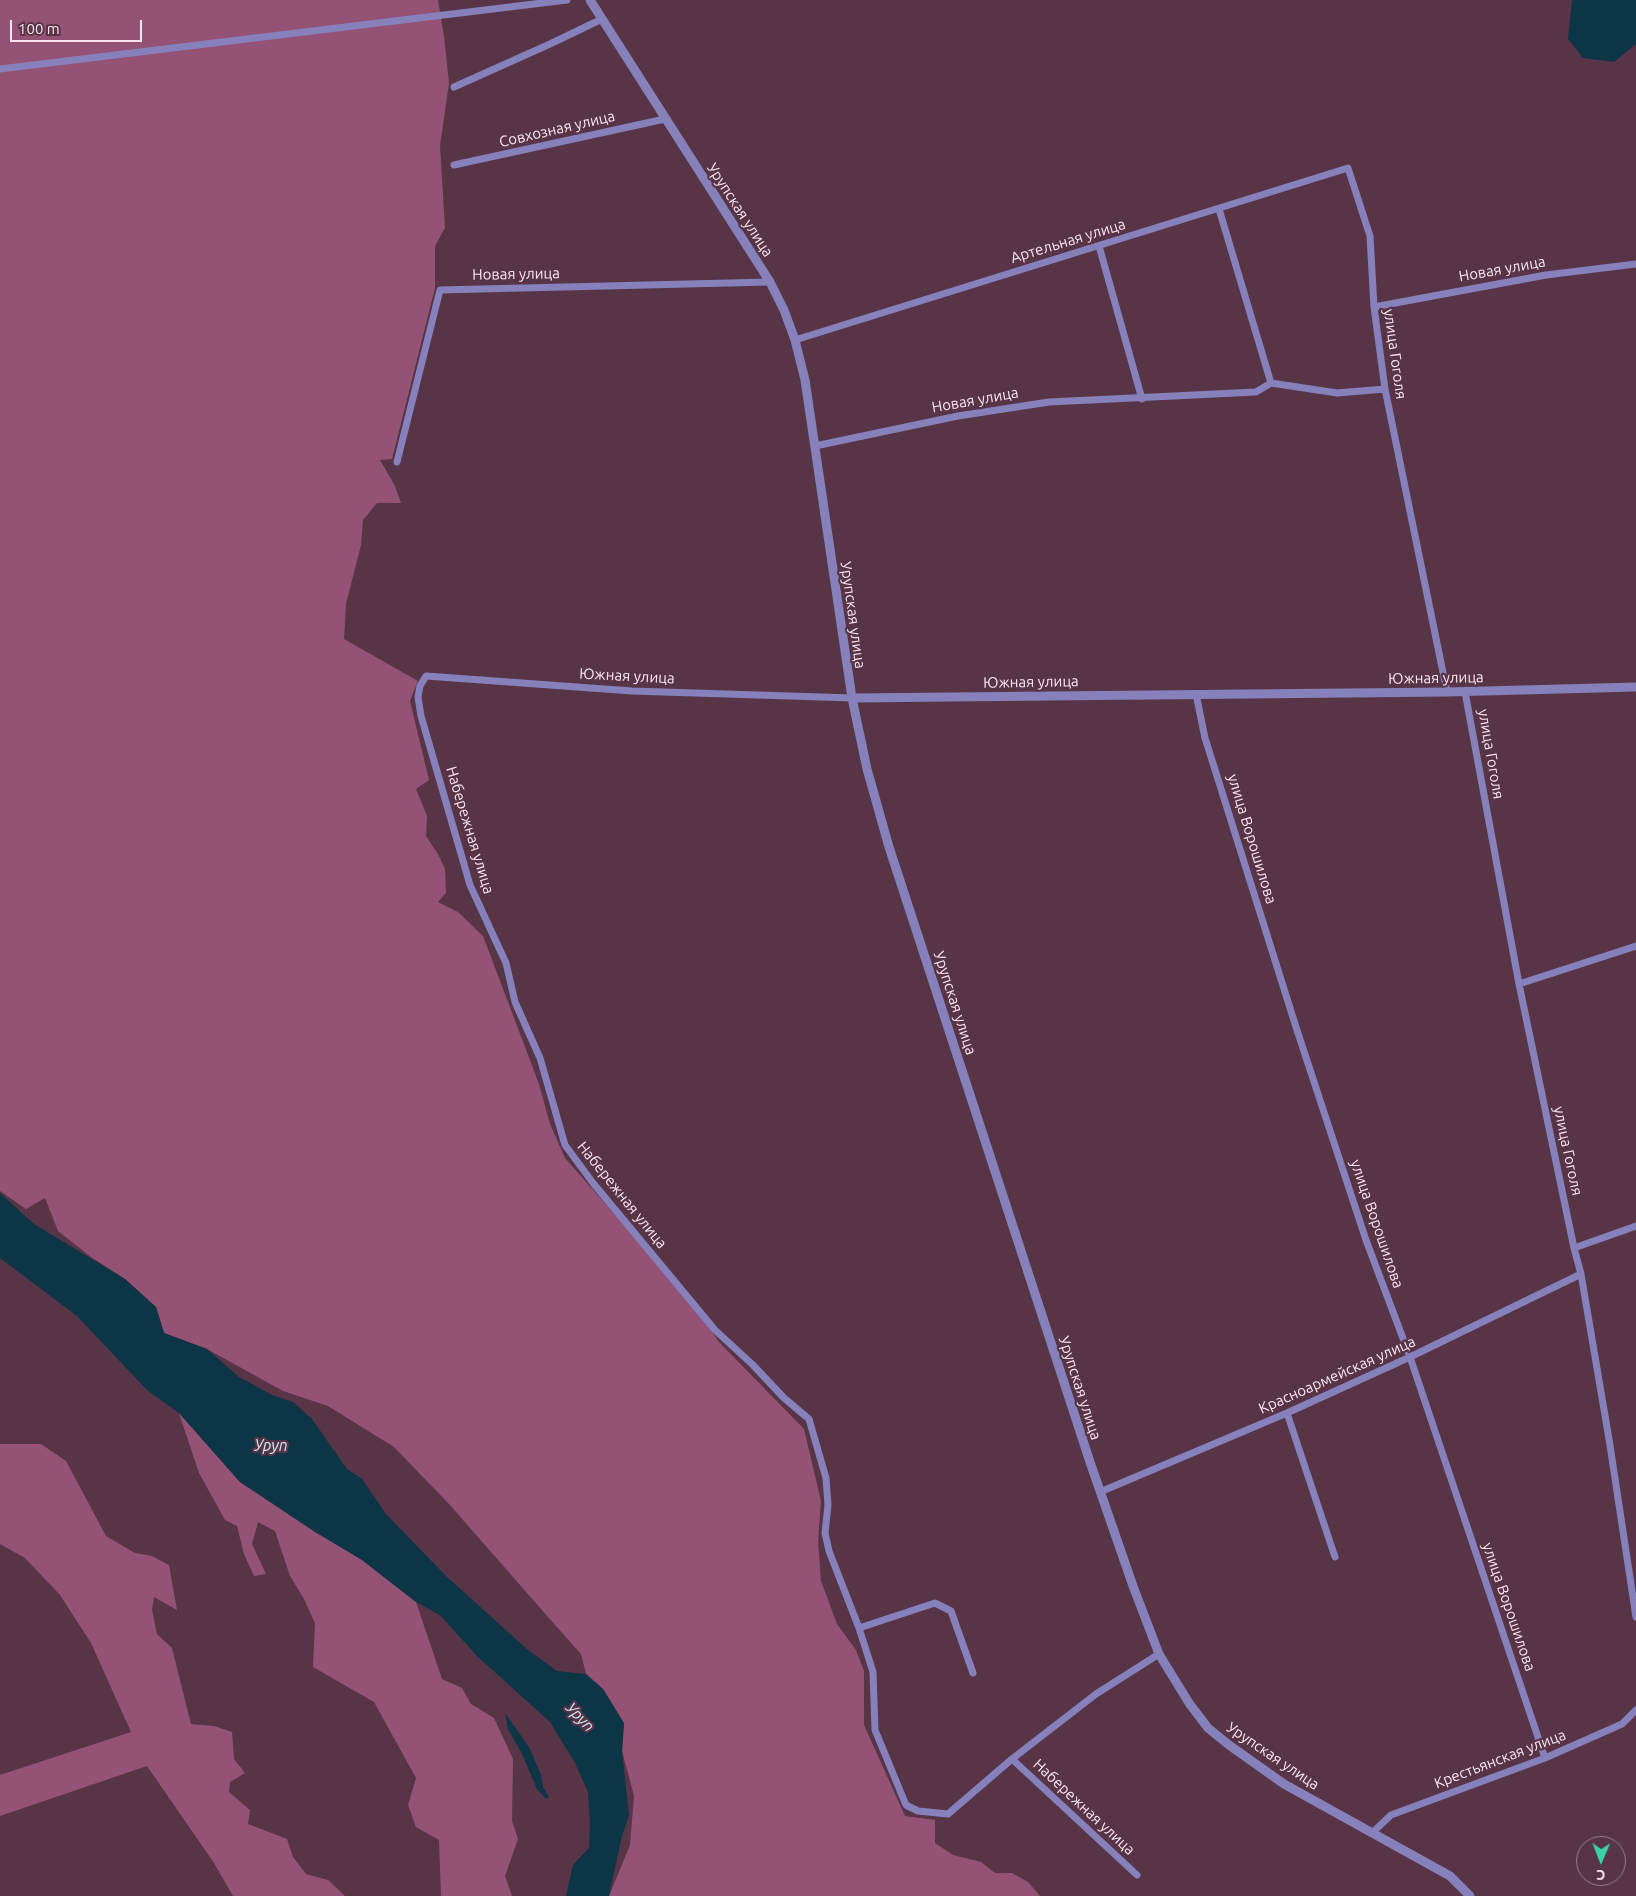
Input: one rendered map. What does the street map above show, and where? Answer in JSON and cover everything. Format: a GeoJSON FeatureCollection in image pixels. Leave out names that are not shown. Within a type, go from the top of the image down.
{"type":"FeatureCollection","features":[{"type":"Feature","properties":{"kind":"street"},"geometry":{"type":"LineString","coordinates":[[0,69],[567,0]]}},
{"type":"Feature","properties":{"kind":"street","name":"Урупская улица"},"geometry":{"type":"LineString","coordinates":[[590,0],[770,282],[784,310],[795,340],[805,380],[852,698],[867,769],[889,847],[1100,1492],[1160,1654],[1189,1703],[1215,1734],[1284,1784],[1450,1876],[1470,1896]]}},
{"type":"Feature","properties":{"kind":"street"},"geometry":{"type":"LineString","coordinates":[[454,87],[602,19]]}},
{"type":"Feature","properties":{"kind":"street","name":"Совхозная улица"},"geometry":{"type":"LineString","coordinates":[[454,165],[665,119]]}},
{"type":"Feature","properties":{"kind":"street","name":"Артельная улица"},"geometry":{"type":"LineString","coordinates":[[795,340],[1348,168]]}},
{"type":"Feature","properties":{"kind":"street","name":"улица Гоголя"},"geometry":{"type":"LineString","coordinates":[[1348,168],[1370,236],[1374,307],[1385,389],[1447,692]]}},
{"type":"Feature","properties":{"kind":"street"},"geometry":{"type":"LineString","coordinates":[[1218,209],[1271,383],[1337,393],[1385,389]]}},
{"type":"Feature","properties":{"kind":"street"},"geometry":{"type":"LineString","coordinates":[[1099,246],[1142,399]]}},
{"type":"Feature","properties":{"kind":"street","name":"Новая улица"},"geometry":{"type":"LineString","coordinates":[[1374,307],[1546,275],[1636,264]]}},
{"type":"Feature","properties":{"kind":"street","name":"Новая улица"},"geometry":{"type":"LineString","coordinates":[[397,462],[440,290],[770,282]]}},
{"type":"Feature","properties":{"kind":"street","name":"Новая улица"},"geometry":{"type":"LineString","coordinates":[[815,446],[958,416],[1049,402],[1256,392],[1271,383]]}},
{"type":"Feature","properties":{"kind":"street","name":"Южная улица"},"geometry":{"type":"LineString","coordinates":[[426,676],[632,691],[852,698],[1465,692],[1636,686]]}},
{"type":"Feature","properties":{"kind":"street","name":"Набережная улица"},"geometry":{"type":"LineString","coordinates":[[426,676],[420,686],[418,698],[421,716],[470,885],[506,963],[516,1002],[540,1058],[565,1145],[593,1183],[716,1330],[784,1398],[809,1419],[826,1478],[828,1505],[825,1533],[829,1551],[859,1628],[873,1672],[875,1730],[906,1805],[918,1811],[948,1814],[1012,1759],[1137,1875]]}},
{"type":"Feature","properties":{"kind":"street","name":"улица Гоголя"},"geometry":{"type":"LineString","coordinates":[[1465,692],[1519,984],[1581,1274],[1609,1439],[1636,1617]]}},
{"type":"Feature","properties":{"kind":"street","name":"улица Ворошилова"},"geometry":{"type":"LineString","coordinates":[[1196,694],[1205,738],[1296,1027],[1366,1240],[1410,1357],[1545,1758]]}},
{"type":"Feature","properties":{"kind":"street"},"geometry":{"type":"LineString","coordinates":[[1519,984],[1636,946]]}},
{"type":"Feature","properties":{"kind":"street"},"geometry":{"type":"LineString","coordinates":[[1574,1248],[1636,1226]]}},
{"type":"Feature","properties":{"kind":"street","name":"Красноармейская улица"},"geometry":{"type":"LineString","coordinates":[[1100,1492],[1287,1413],[1410,1357],[1581,1274]]}},
{"type":"Feature","properties":{"kind":"street"},"geometry":{"type":"LineString","coordinates":[[1287,1413],[1335,1557]]}},
{"type":"Feature","properties":{"kind":"street"},"geometry":{"type":"LineString","coordinates":[[859,1628],[935,1603],[951,1611],[973,1673]]}},
{"type":"Feature","properties":{"kind":"street"},"geometry":{"type":"LineString","coordinates":[[1012,1759],[1096,1694],[1160,1654]]}},
{"type":"Feature","properties":{"kind":"street","name":"Крестьянская улица"},"geometry":{"type":"LineString","coordinates":[[1372,1833],[1391,1815],[1545,1758],[1622,1724],[1636,1710]]}},
{"type":"Feature","properties":{"kind":"shaded area"},"geometry":{"type":"Polygon","coordinates":[[[0,0],[438,0],[449,83],[440,146],[445,228],[435,246],[435,288],[392,459],[380,460],[395,486],[401,503],[377,503],[363,520],[361,545],[346,604],[344,639],[418,681],[410,701],[429,780],[416,789],[427,816],[426,836],[445,869],[446,893],[438,902],[458,912],[483,936],[539,1084],[550,1124],[565,1158],[693,1303],[719,1342],[804,1429],[821,1501],[818,1541],[821,1581],[837,1624],[856,1650],[864,1671],[864,1725],[905,1816],[935,1820],[935,1843],[953,1855],[981,1862],[995,1873],[1012,1873],[1028,1882],[1040,1896],[609,1896],[630,1845],[634,1796],[622,1751],[624,1724],[603,1689],[586,1674],[581,1654],[449,1504],[394,1447],[328,1406],[283,1391],[207,1349],[164,1333],[156,1307],[125,1279],[91,1257],[58,1231],[45,1198],[26,1209],[0,1191],[0,0]]]}},
{"type":"Feature","properties":{"kind":"shaded area"},"geometry":{"type":"Polygon","coordinates":[[[179,1413],[240,1482],[362,1560],[416,1602],[442,1679],[462,1688],[471,1704],[494,1718],[513,1759],[512,1821],[518,1839],[505,1876],[512,1896],[441,1896],[439,1840],[416,1827],[408,1805],[416,1778],[374,1702],[313,1667],[315,1623],[304,1599],[290,1576],[275,1531],[258,1522],[252,1544],[266,1574],[254,1576],[244,1554],[237,1526],[225,1520],[199,1473],[179,1413]]]}},
{"type":"Feature","properties":{"kind":"shaded area"},"geometry":{"type":"Polygon","coordinates":[[[0,1444],[41,1444],[66,1461],[106,1536],[135,1553],[152,1556],[169,1565],[177,1610],[154,1597],[152,1610],[157,1634],[172,1648],[191,1724],[214,1726],[232,1732],[234,1759],[245,1773],[230,1782],[229,1792],[250,1810],[248,1824],[287,1839],[293,1857],[306,1874],[328,1880],[345,1896],[233,1896],[214,1863],[147,1766],[0,1816],[0,1775],[131,1732],[91,1643],[60,1595],[25,1558],[0,1544],[0,1444]]]}},
{"type":"Feature","properties":{"kind":"water"},"geometry":{"type":"Polygon","coordinates":[[[1572,0],[1636,0],[1636,44],[1614,62],[1583,58],[1568,39],[1572,0]]]}},
{"type":"Feature","properties":{"kind":"water","name":"Уруп"},"geometry":{"type":"Polygon","coordinates":[[[0,1193],[34,1224],[125,1279],[156,1307],[164,1333],[207,1349],[239,1377],[272,1395],[293,1402],[312,1419],[347,1469],[362,1479],[386,1514],[446,1576],[528,1650],[557,1671],[586,1674],[603,1689],[624,1723],[622,1751],[629,1815],[621,1840],[609,1896],[566,1896],[573,1865],[589,1848],[588,1792],[575,1763],[550,1722],[478,1657],[440,1615],[416,1602],[362,1560],[315,1532],[240,1482],[179,1413],[147,1390],[77,1316],[0,1258],[0,1193]]]}},
{"type":"Feature","properties":{"kind":"water"},"geometry":{"type":"Polygon","coordinates":[[[505,1713],[529,1747],[541,1775],[543,1787],[549,1797],[546,1799],[537,1789],[522,1754],[508,1729],[505,1713]]]}}]}
